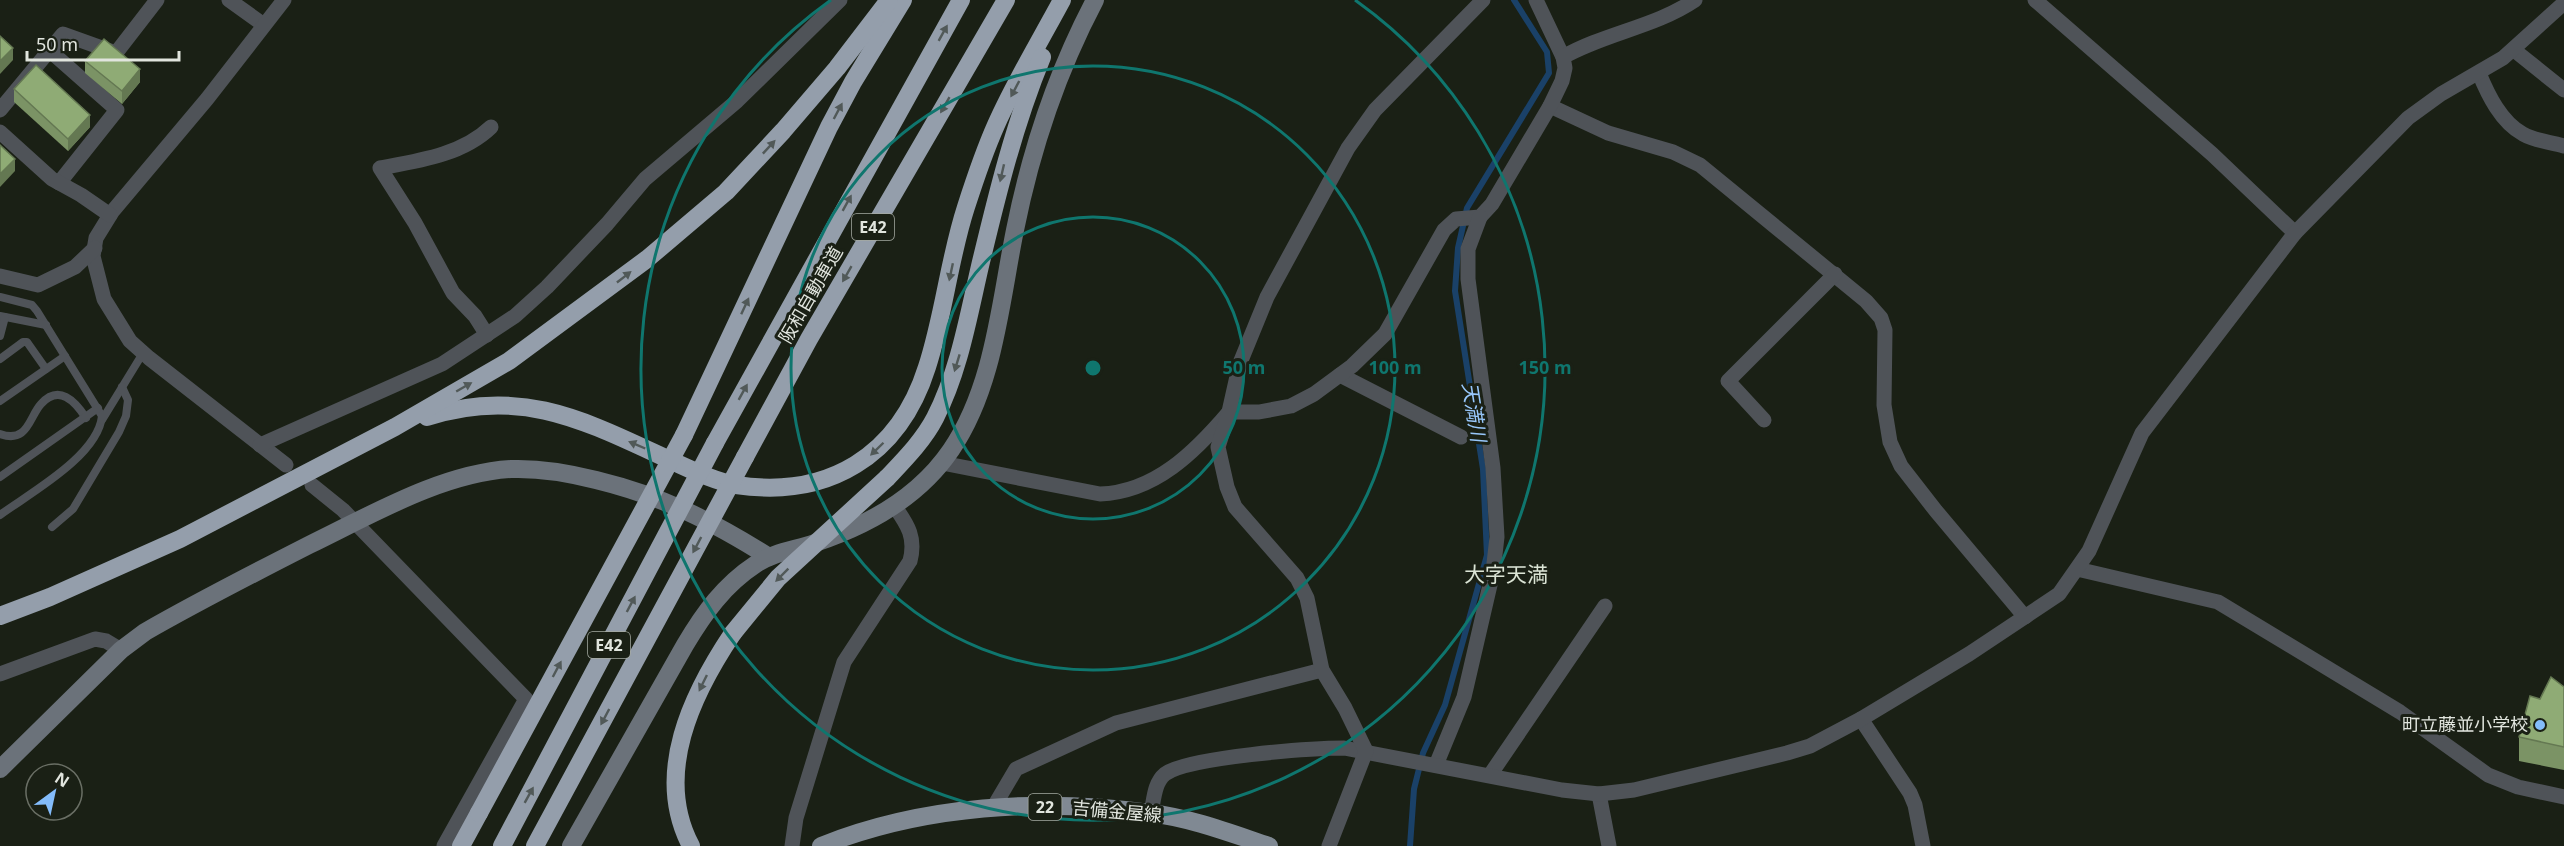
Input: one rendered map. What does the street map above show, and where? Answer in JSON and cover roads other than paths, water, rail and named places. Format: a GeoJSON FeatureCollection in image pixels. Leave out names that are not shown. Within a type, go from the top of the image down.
{"type":"FeatureCollection","features":[{"type":"Feature","properties":{"kind":"highway"},"geometry":{"type":"LineString","coordinates":[[0,616],[61,593],[180,539],[395,427],[509,361],[647,259],[726,192],[837,68],[889,0]]}},
{"type":"Feature","properties":{"kind":"highway"},"geometry":{"type":"LineString","coordinates":[[461,846],[684,435],[809,166],[853,82],[903,0]]}},
{"type":"Feature","properties":{"kind":"highway","name":"阪和自動車道"},"geometry":{"type":"LineString","coordinates":[[502,846],[715,443],[961,0]]}},
{"type":"Feature","properties":{"kind":"highway","name":"阪和自動車道"},"geometry":{"type":"LineString","coordinates":[[535,846],[844,278],[1006,0]]}},
{"type":"Feature","properties":{"kind":"highway"},"geometry":{"type":"LineString","coordinates":[[395,427],[463,407],[527,406],[572,417],[683,466],[735,485],[772,487],[807,484],[831,479],[853,468],[876,452],[905,417],[914,402],[927,369],[963,216],[980,165],[997,123],[1064,0]]}},
{"type":"Feature","properties":{"kind":"highway"},"geometry":{"type":"LineString","coordinates":[[691,846],[681,818],[676,794],[677,765],[682,734],[707,674],[733,633],[778,578],[887,478],[912,451],[934,420],[950,385],[961,349],[1005,163],[1064,0]]}},
{"type":"Feature","properties":{"kind":"main road","name":"吉備金屋線"},"geometry":{"type":"LineString","coordinates":[[821,846],[842,838],[939,814],[1022,806],[1093,808],[1151,813],[1193,822],[1269,846]]}},
{"type":"Feature","properties":{"kind":"street"},"geometry":{"type":"LineString","coordinates":[[0,110],[63,34],[116,53],[157,0]]}},
{"type":"Feature","properties":{"kind":"street"},"geometry":{"type":"LineString","coordinates":[[229,0],[264,26]]}},
{"type":"Feature","properties":{"kind":"street"},"geometry":{"type":"LineString","coordinates":[[284,0],[110,215],[96,238],[93,256],[104,298],[117,324],[130,340],[143,353],[286,465]]}},
{"type":"Feature","properties":{"kind":"street"},"geometry":{"type":"LineString","coordinates":[[260,445],[442,364],[515,316],[547,287],[607,224],[645,179],[736,100],[840,0]]}},
{"type":"Feature","properties":{"kind":"street"},"geometry":{"type":"LineString","coordinates":[[571,846],[704,614],[734,581],[769,557],[815,543],[895,507],[920,487],[942,463],[960,435],[976,403],[986,369],[1015,229],[1035,147],[1061,75],[1095,0]]}},
{"type":"Feature","properties":{"kind":"street"},"geometry":{"type":"LineString","coordinates":[[1329,846],[1366,751],[1345,708],[1322,670],[1312,613],[1297,578],[1235,507],[1227,487],[1218,447],[1240,363],[1267,297],[1348,148],[1375,110],[1483,0]]}},
{"type":"Feature","properties":{"kind":"street"},"geometry":{"type":"LineString","coordinates":[[1433,765],[1464,698],[1493,572],[1497,537],[1493,468],[1468,279],[1468,249],[1480,217],[1492,204],[1550,106],[1562,81],[1565,68],[1563,57],[1536,0]]}},
{"type":"Feature","properties":{"kind":"street"},"geometry":{"type":"LineString","coordinates":[[1563,57],[1587,43],[1679,11],[1695,0]]}},
{"type":"Feature","properties":{"kind":"street"},"geometry":{"type":"LineString","coordinates":[[2035,0],[2212,154],[2295,233]]}},
{"type":"Feature","properties":{"kind":"street"},"geometry":{"type":"LineString","coordinates":[[1151,813],[1156,786],[1165,775],[1198,762],[1319,748],[1344,748],[1583,793],[1599,794],[1634,790],[1787,753],[1810,746],[1861,719],[2059,594],[2089,551],[2142,433],[2295,233],[2408,118],[2440,94],[2479,73],[2514,50],[2564,3]]}},
{"type":"Feature","properties":{"kind":"street"},"geometry":{"type":"LineString","coordinates":[[49,50],[117,110],[59,183]]}},
{"type":"Feature","properties":{"kind":"street"},"geometry":{"type":"LineString","coordinates":[[2514,50],[2564,90]]}},
{"type":"Feature","properties":{"kind":"street"},"geometry":{"type":"LineString","coordinates":[[2479,73],[2494,104],[2516,128],[2523,134],[2564,146]]}},
{"type":"Feature","properties":{"kind":"street"},"geometry":{"type":"LineString","coordinates":[[1550,106],[1608,133],[1673,152],[1700,165],[1866,301],[1881,318],[1885,330],[1884,405],[1890,442],[1901,466],[1936,512],[2025,617]]}},
{"type":"Feature","properties":{"kind":"street"},"geometry":{"type":"LineString","coordinates":[[487,335],[475,316],[453,293],[415,222],[380,168],[416,161],[468,144],[479,139],[491,127]]}},
{"type":"Feature","properties":{"kind":"street"},"geometry":{"type":"LineString","coordinates":[[0,132],[40,170],[110,215]]}},
{"type":"Feature","properties":{"kind":"street"},"geometry":{"type":"LineString","coordinates":[[942,463],[1100,494],[1117,494],[1154,479],[1179,464],[1200,446],[1229,412],[1259,412],[1291,406],[1314,394],[1340,375],[1385,333],[1444,230],[1456,219],[1480,217]]}},
{"type":"Feature","properties":{"kind":"street"},"geometry":{"type":"LineString","coordinates":[[0,276],[38,285],[75,267],[94,248]]}},
{"type":"Feature","properties":{"kind":"street"},"geometry":{"type":"LineString","coordinates":[[1764,420],[1728,381],[1835,274]]}},
{"type":"Feature","properties":{"kind":"street"},"geometry":{"type":"LineString","coordinates":[[1340,375],[1461,437]]}},
{"type":"Feature","properties":{"kind":"street"},"geometry":{"type":"LineString","coordinates":[[0,769],[121,650],[145,632],[355,522],[456,479],[489,471],[536,469],[585,477],[662,499],[722,527],[769,557]]}},
{"type":"Feature","properties":{"kind":"street"},"geometry":{"type":"LineString","coordinates":[[312,485],[355,522],[526,699],[444,846]]}},
{"type":"Feature","properties":{"kind":"street"},"geometry":{"type":"LineString","coordinates":[[792,846],[796,818],[844,662],[910,561],[913,550],[912,538],[908,525],[895,507]]}},
{"type":"Feature","properties":{"kind":"street"},"geometry":{"type":"LineString","coordinates":[[2077,569],[2218,602],[2400,712],[2488,775],[2518,787],[2564,797]]}},
{"type":"Feature","properties":{"kind":"street"},"geometry":{"type":"LineString","coordinates":[[1490,776],[1605,606]]}},
{"type":"Feature","properties":{"kind":"street"},"geometry":{"type":"LineString","coordinates":[[0,674],[95,639],[106,641],[121,650]]}},
{"type":"Feature","properties":{"kind":"street"},"geometry":{"type":"LineString","coordinates":[[993,808],[1016,769],[1116,723],[1322,670]]}},
{"type":"Feature","properties":{"kind":"street"},"geometry":{"type":"LineString","coordinates":[[1861,719],[1910,793],[1915,805],[1923,846]]}},
{"type":"Feature","properties":{"kind":"street"},"geometry":{"type":"LineString","coordinates":[[1599,794],[1609,846]]}},
{"type":"Feature","properties":{"kind":"lane"},"geometry":{"type":"LineString","coordinates":[[0,297],[32,305],[98,408],[102,420]]}},
{"type":"Feature","properties":{"kind":"lane"},"geometry":{"type":"LineString","coordinates":[[0,336],[3,317],[46,325]]}},
{"type":"Feature","properties":{"kind":"lane"},"geometry":{"type":"LineString","coordinates":[[0,359],[23,342],[27,342],[46,369]]}},
{"type":"Feature","properties":{"kind":"lane"},"geometry":{"type":"LineString","coordinates":[[0,515],[79,457],[143,353]]}},
{"type":"Feature","properties":{"kind":"lane"},"geometry":{"type":"LineString","coordinates":[[0,401],[65,356]]}},
{"type":"Feature","properties":{"kind":"lane"},"geometry":{"type":"LineString","coordinates":[[52,526],[73,509],[118,432],[126,416],[128,400],[122,387]]}},
{"type":"Feature","properties":{"kind":"lane"},"geometry":{"type":"LineString","coordinates":[[0,434],[8,436],[18,433],[31,423],[39,405],[55,395],[66,396],[76,402],[86,418]]}},
{"type":"Feature","properties":{"kind":"lane"},"geometry":{"type":"LineString","coordinates":[[0,477],[98,408]]}},
{"type":"Feature","properties":{"kind":"waterway","name":"天満川"},"geometry":{"type":"LineString","coordinates":[[1410,846],[1414,789],[1423,753],[1445,705],[1487,555],[1483,469],[1455,291],[1458,248],[1467,208],[1549,73],[1547,52],[1514,0]]}},
{"type":"Feature","properties":{"kind":"place","name":"町立藤並小学校"},"geometry":{"type":"Point","coordinates":[2540,725]}},
{"type":"Feature","properties":{"kind":"district","name":"大字天満"},"geometry":{"type":"Point","coordinates":[1506,575]}}]}
